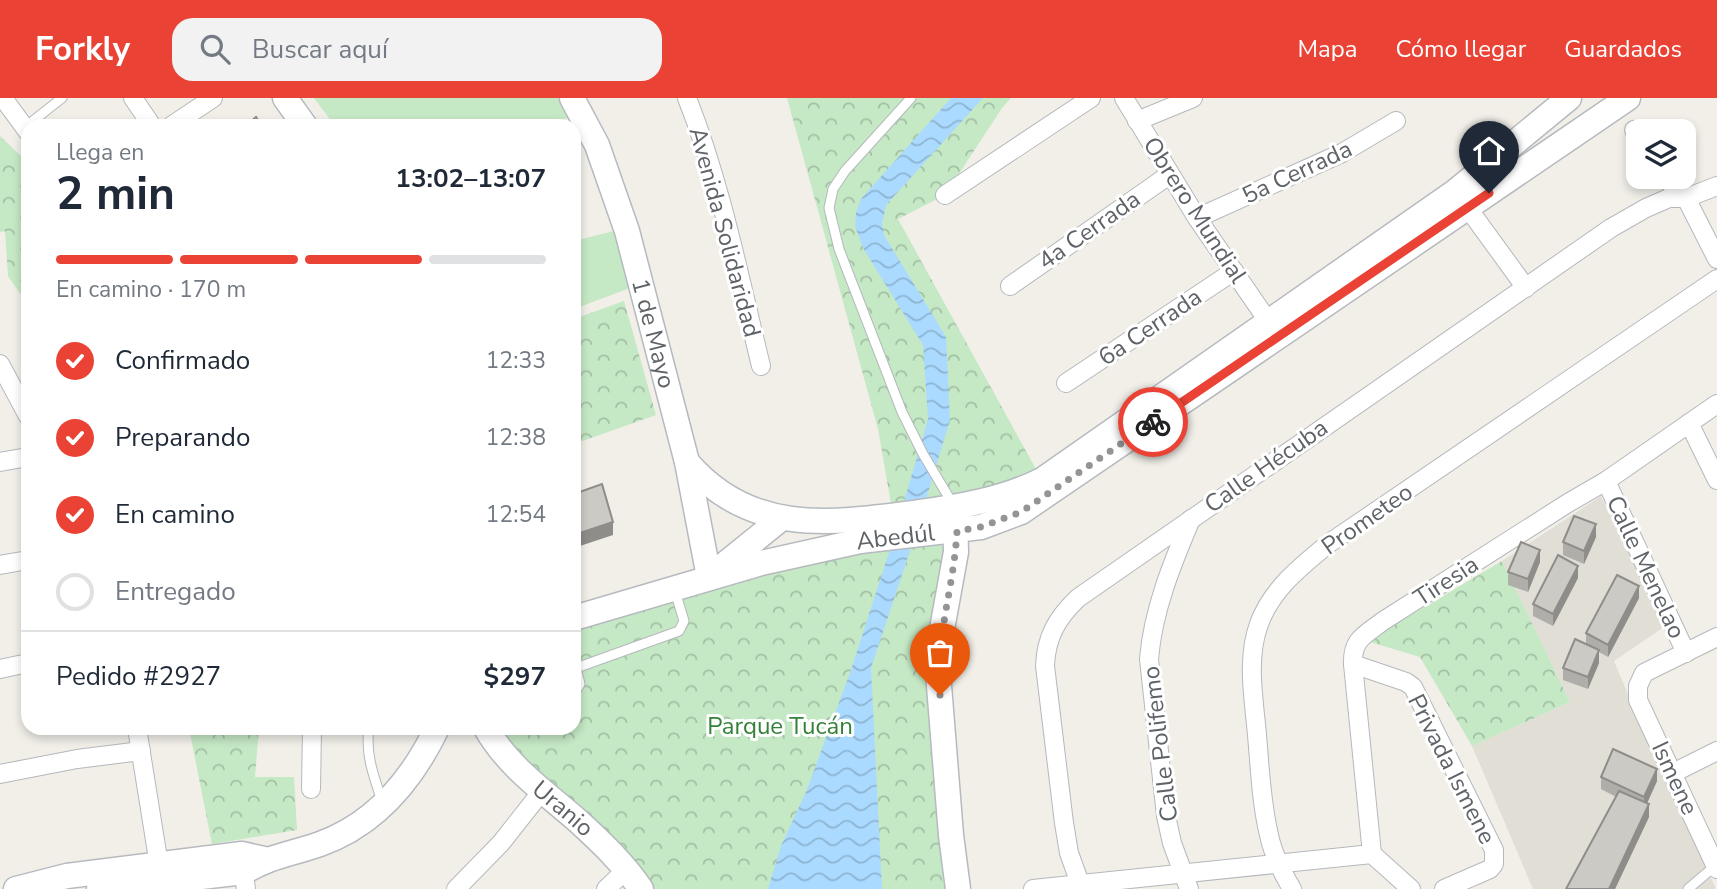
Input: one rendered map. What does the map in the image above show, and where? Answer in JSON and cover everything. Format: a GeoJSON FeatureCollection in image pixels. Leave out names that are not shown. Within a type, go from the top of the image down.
{"type":"FeatureCollection","features":[{"type":"Feature","properties":{"kind":"street"},"geometry":{"type":"LineString","coordinates":[[4,98],[21,123]]}},
{"type":"Feature","properties":{"kind":"street"},"geometry":{"type":"LineString","coordinates":[[132,98],[147,119]]}},
{"type":"Feature","properties":{"kind":"street"},"geometry":{"type":"LineString","coordinates":[[180,119],[212,98]]}},
{"type":"Feature","properties":{"kind":"street"},"geometry":{"type":"LineString","coordinates":[[285,98],[300,119]]}},
{"type":"Feature","properties":{"kind":"street","name":"1 de Mayo"},"geometry":{"type":"LineString","coordinates":[[572,98],[597,145],[623,219],[687,462],[709,577]]}},
{"type":"Feature","properties":{"kind":"street","name":"Avenida Solidaridad"},"geometry":{"type":"LineString","coordinates":[[687,98],[708,155],[761,366]]}},
{"type":"Feature","properties":{"kind":"street"},"geometry":{"type":"LineString","coordinates":[[945,195],[1091,98]]}},
{"type":"Feature","properties":{"kind":"street","name":"Obrero Mundial"},"geometry":{"type":"LineString","coordinates":[[1124,98],[1169,175],[1268,321]]}},
{"type":"Feature","properties":{"kind":"street"},"geometry":{"type":"LineString","coordinates":[[1137,121],[1193,98]]}},
{"type":"Feature","properties":{"kind":"street","name":"Abedúl"},"geometry":{"type":"LineString","coordinates":[[687,462],[700,478],[728,499],[782,518],[827,522],[956,519],[981,527],[1021,512],[1462,200],[1569,98]]}},
{"type":"Feature","properties":{"kind":"street","name":"Abedúl"},"geometry":{"type":"LineString","coordinates":[[581,616],[761,563],[956,519],[1021,491],[1042,480],[1268,321],[1628,98]]}},
{"type":"Feature","properties":{"kind":"street","name":"5a Cerrada"},"geometry":{"type":"LineString","coordinates":[[1197,218],[1342,153],[1395,121]]}},
{"type":"Feature","properties":{"kind":"street","name":"4a Cerrada"},"geometry":{"type":"LineString","coordinates":[[1010,286],[1169,175]]}},
{"type":"Feature","properties":{"kind":"street","name":"Calle Hécuba"},"geometry":{"type":"LineString","coordinates":[[1081,886],[1069,853],[1064,823],[1045,666],[1046,648],[1052,630],[1063,612],[1078,598],[1191,518],[1611,229],[1669,198],[1686,198],[1717,186]]}},
{"type":"Feature","properties":{"kind":"street"},"geometry":{"type":"LineString","coordinates":[[1677,189],[1686,198],[1717,259]]}},
{"type":"Feature","properties":{"kind":"street"},"geometry":{"type":"LineString","coordinates":[[1462,200],[1526,288]]}},
{"type":"Feature","properties":{"kind":"street","name":"6a Cerrada"},"geometry":{"type":"LineString","coordinates":[[1066,383],[1234,271]]}},
{"type":"Feature","properties":{"kind":"street","name":"Prometeo"},"geometry":{"type":"LineString","coordinates":[[1292,889],[1278,863],[1269,837],[1262,801],[1252,667],[1259,625],[1268,605],[1284,584],[1328,544],[1717,279]]}},
{"type":"Feature","properties":{"kind":"street"},"geometry":{"type":"LineString","coordinates":[[0,364],[21,403]]}},
{"type":"Feature","properties":{"kind":"street","name":"Tiresia"},"geometry":{"type":"LineString","coordinates":[[1372,854],[1352,653],[1358,640],[1383,621],[1606,481],[1717,404]]}},
{"type":"Feature","properties":{"kind":"street"},"geometry":{"type":"LineString","coordinates":[[1689,423],[1717,480]]}},
{"type":"Feature","properties":{"kind":"street"},"geometry":{"type":"LineString","coordinates":[[0,462],[21,458]]}},
{"type":"Feature","properties":{"kind":"street","name":"Calle Menelao"},"geometry":{"type":"LineString","coordinates":[[1606,481],[1686,653]]}},
{"type":"Feature","properties":{"kind":"street"},"geometry":{"type":"LineString","coordinates":[[709,577],[782,518]]}},
{"type":"Feature","properties":{"kind":"street","name":"Calle Polifemo"},"geometry":{"type":"LineString","coordinates":[[1185,881],[1166,816],[1149,659],[1150,637],[1162,594],[1191,518]]}},
{"type":"Feature","properties":{"kind":"street"},"geometry":{"type":"LineString","coordinates":[[956,519],[952,581],[940,640],[938,673],[958,889]]}},
{"type":"Feature","properties":{"kind":"street"},"geometry":{"type":"LineString","coordinates":[[0,565],[21,561]]}},
{"type":"Feature","properties":{"kind":"street"},"geometry":{"type":"LineString","coordinates":[[1686,653],[1717,637]]}},
{"type":"Feature","properties":{"kind":"street","name":"Ismene"},"geometry":{"type":"LineString","coordinates":[[1686,653],[1644,673],[1638,685],[1638,700],[1716,867]]}},
{"type":"Feature","properties":{"kind":"street"},"geometry":{"type":"LineString","coordinates":[[0,669],[21,664]]}},
{"type":"Feature","properties":{"kind":"street","name":"Privada Ismene"},"geometry":{"type":"LineString","coordinates":[[1353,664],[1406,682],[1418,696],[1494,850],[1494,864],[1490,869],[1444,889]]}},
{"type":"Feature","properties":{"kind":"street"},"geometry":{"type":"LineString","coordinates":[[138,735],[159,864]]}},
{"type":"Feature","properties":{"kind":"street"},"geometry":{"type":"LineString","coordinates":[[311,789],[312,735]]}},
{"type":"Feature","properties":{"kind":"street"},"geometry":{"type":"LineString","coordinates":[[99,889],[249,868],[350,831],[383,806],[423,756],[434,735]]}},
{"type":"Feature","properties":{"kind":"street","name":"Uranio"},"geometry":{"type":"LineString","coordinates":[[491,735],[505,756],[542,792],[577,820],[627,869],[641,889]]}},
{"type":"Feature","properties":{"kind":"street"},"geometry":{"type":"LineString","coordinates":[[0,774],[77,758],[141,751]]}},
{"type":"Feature","properties":{"kind":"street"},"geometry":{"type":"LineString","coordinates":[[1673,773],[1717,751]]}},
{"type":"Feature","properties":{"kind":"street"},"geometry":{"type":"LineString","coordinates":[[456,889],[501,843],[542,792]]}},
{"type":"Feature","properties":{"kind":"street"},"geometry":{"type":"LineString","coordinates":[[1033,889],[1185,881],[1278,863],[1372,854],[1410,889]]}},
{"type":"Feature","properties":{"kind":"street"},"geometry":{"type":"LineString","coordinates":[[16,889],[67,876],[159,864],[249,868]]}},
{"type":"Feature","properties":{"kind":"street"},"geometry":{"type":"LineString","coordinates":[[606,889],[627,869]]}},
{"type":"Feature","properties":{"kind":"lane"},"geometry":{"type":"LineString","coordinates":[[38,119],[62,98]]}},
{"type":"Feature","properties":{"kind":"lane"},"geometry":{"type":"LineString","coordinates":[[911,98],[845,170],[833,189],[829,208],[839,249],[902,412],[956,519]]}},
{"type":"Feature","properties":{"kind":"lane"},"geometry":{"type":"LineString","coordinates":[[581,662],[679,631],[684,621],[674,588]]}},
{"type":"Feature","properties":{"kind":"lane"},"geometry":{"type":"LineString","coordinates":[[368,735],[370,763],[383,806]]}},
{"type":"Feature","properties":{"kind":"lane"},"geometry":{"type":"LineString","coordinates":[[1688,889],[1716,867]]}},
{"type":"Feature","properties":{"kind":"shaded area"},"geometry":{"type":"Polygon","coordinates":[[[1601,496],[1664,627],[1614,661],[1656,761],[1716,889],[1533,889],[1472,746],[1570,702],[1502,561],[1601,496]]]}},
{"type":"Feature","properties":{"kind":"green space"},"geometry":{"type":"Polygon","coordinates":[[[314,98],[558,98],[569,117],[565,119],[330,119],[314,98]]]}},
{"type":"Feature","properties":{"kind":"green space"},"geometry":{"type":"Polygon","coordinates":[[[787,98],[1011,98],[945,195],[898,219],[1042,480],[893,515],[878,429],[787,98]]]}},
{"type":"Feature","properties":{"kind":"green space"},"geometry":{"type":"Polygon","coordinates":[[[0,136],[21,156],[21,295],[8,276],[5,231],[0,232],[0,136]]]}},
{"type":"Feature","properties":{"kind":"green space"},"geometry":{"type":"Polygon","coordinates":[[[618,230],[630,288],[581,306],[581,239],[618,230]]]}},
{"type":"Feature","properties":{"kind":"green space"},"geometry":{"type":"Polygon","coordinates":[[[624,301],[656,415],[581,442],[581,316],[624,301]]]}},
{"type":"Feature","properties":{"kind":"green space","name":"Parque Tucán"},"geometry":{"type":"Polygon","coordinates":[[[940,541],[956,552],[940,640],[958,889],[641,889],[493,735],[581,735],[581,616],[709,577],[940,541]]]}},
{"type":"Feature","properties":{"kind":"green space"},"geometry":{"type":"Polygon","coordinates":[[[1502,561],[1570,702],[1472,746],[1420,657],[1367,641],[1502,561]]]}},
{"type":"Feature","properties":{"kind":"green space"},"geometry":{"type":"Polygon","coordinates":[[[190,735],[258,735],[255,777],[294,777],[297,830],[212,844],[190,735]]]}},
{"type":"Feature","properties":{"kind":"water"},"geometry":{"type":"Polygon","coordinates":[[[951,98],[983,98],[886,205],[882,224],[884,235],[946,337],[950,420],[871,668],[882,889],[768,889],[781,846],[806,792],[851,670],[928,419],[923,345],[863,248],[855,226],[856,213],[861,199],[951,98]]]}},
{"type":"Feature","properties":{"kind":"building"},"geometry":{"type":"Polygon","coordinates":[[[602,484],[613,522],[581,533],[581,492],[602,484]]]}},
{"type":"Feature","properties":{"kind":"building"},"geometry":{"type":"Polygon","coordinates":[[[1574,516],[1596,524],[1584,551],[1563,542],[1574,516]]]}},
{"type":"Feature","properties":{"kind":"building"},"geometry":{"type":"Polygon","coordinates":[[[1521,542],[1540,550],[1528,579],[1508,572],[1521,542]]]}},
{"type":"Feature","properties":{"kind":"building"},"geometry":{"type":"Polygon","coordinates":[[[1558,555],[1578,566],[1553,614],[1533,604],[1558,555]]]}},
{"type":"Feature","properties":{"kind":"building"},"geometry":{"type":"Polygon","coordinates":[[[1617,575],[1639,586],[1608,645],[1586,633],[1617,575]]]}},
{"type":"Feature","properties":{"kind":"building"},"geometry":{"type":"Polygon","coordinates":[[[1575,639],[1599,650],[1588,677],[1563,668],[1575,639]]]}},
{"type":"Feature","properties":{"kind":"building"},"geometry":{"type":"Polygon","coordinates":[[[1613,749],[1657,769],[1644,797],[1601,777],[1613,749]]]}},
{"type":"Feature","properties":{"kind":"building"},"geometry":{"type":"Polygon","coordinates":[[[1619,791],[1649,804],[1609,889],[1566,889],[1619,791]]]}},
{"type":"Feature","properties":{"kind":"way so far"},"geometry":{"type":"LineString","coordinates":[[940,695],[940,640],[952,581],[957,531],[1000,522],[1021,512],[1153,422]]}},
{"type":"Feature","properties":{"kind":"route"},"geometry":{"type":"LineString","coordinates":[[1153,422],[1489,193]]}}]}
